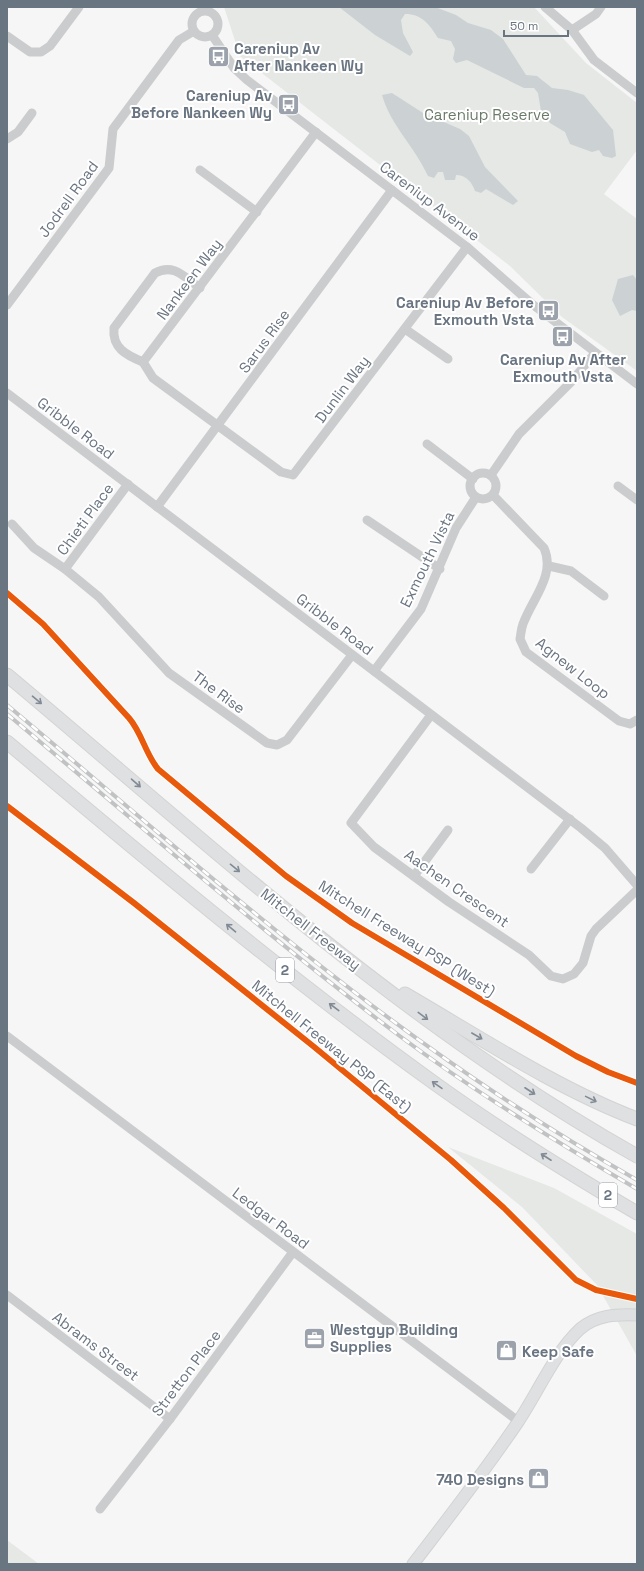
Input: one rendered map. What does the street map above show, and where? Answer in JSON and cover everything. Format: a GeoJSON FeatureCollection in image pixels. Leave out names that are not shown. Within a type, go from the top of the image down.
{"type":"FeatureCollection","features":[{"type":"Feature","properties":{"kind":"highway","name":"Mitchell Freeway"},"geometry":{"type":"LineString","coordinates":[[7,675],[214,852],[359,967],[479,1058],[637,1156]]}},
{"type":"Feature","properties":{"kind":"highway","name":"2"},"geometry":{"type":"LineString","coordinates":[[7,742],[253,946],[437,1086],[578,1178],[637,1213]]}},
{"type":"Feature","properties":{"kind":"highway"},"geometry":{"type":"LineString","coordinates":[[359,967],[567,1087],[614,1110],[637,1119]]}},
{"type":"Feature","properties":{"kind":"main road"},"geometry":{"type":"LineString","coordinates":[[414,1564],[476,1482],[518,1421],[567,1344],[580,1329],[595,1319],[614,1314],[637,1315]]}},
{"type":"Feature","properties":{"kind":"street"},"geometry":{"type":"LineString","coordinates":[[7,36],[30,52],[41,52],[50,46],[79,7]]}},
{"type":"Feature","properties":{"kind":"street"},"geometry":{"type":"LineString","coordinates":[[545,7],[572,30],[594,60],[637,93]]}},
{"type":"Feature","properties":{"kind":"street"},"geometry":{"type":"LineString","coordinates":[[572,30],[596,14],[601,7]]}},
{"type":"Feature","properties":{"kind":"street"},"geometry":{"type":"LineString","coordinates":[[201,9],[210,12],[217,18],[217,28],[212,35],[200,36],[194,30],[192,26],[194,17],[201,9]]}},
{"type":"Feature","properties":{"kind":"street","name":"Jodrell Road"},"geometry":{"type":"LineString","coordinates":[[7,305],[110,168],[113,129],[178,40],[194,30]]}},
{"type":"Feature","properties":{"kind":"street","name":"Careniup Avenue"},"geometry":{"type":"LineString","coordinates":[[212,35],[241,74],[467,247],[527,300],[637,384]]}},
{"type":"Feature","properties":{"kind":"street"},"geometry":{"type":"LineString","coordinates":[[7,139],[18,132],[32,113]]}},
{"type":"Feature","properties":{"kind":"street","name":"Nankeen Way"},"geometry":{"type":"LineString","coordinates":[[143,362],[316,132]]}},
{"type":"Feature","properties":{"kind":"street"},"geometry":{"type":"LineString","coordinates":[[200,170],[256,212]]}},
{"type":"Feature","properties":{"kind":"street","name":"Sarus Rise"},"geometry":{"type":"LineString","coordinates":[[157,507],[392,190]]}},
{"type":"Feature","properties":{"kind":"street","name":"Dunlin Way"},"geometry":{"type":"LineString","coordinates":[[218,426],[281,472],[293,475],[467,247]]}},
{"type":"Feature","properties":{"kind":"street"},"geometry":{"type":"LineString","coordinates":[[200,288],[174,270],[164,268],[155,273],[114,328],[113,338],[118,346],[143,362],[153,378],[218,426]]}},
{"type":"Feature","properties":{"kind":"street"},"geometry":{"type":"LineString","coordinates":[[405,329],[448,359]]}},
{"type":"Feature","properties":{"kind":"street"},"geometry":{"type":"LineString","coordinates":[[491,476],[519,434],[571,382],[595,353]]}},
{"type":"Feature","properties":{"kind":"street","name":"Gribble Road"},"geometry":{"type":"LineString","coordinates":[[7,393],[570,819],[606,848],[637,886]]}},
{"type":"Feature","properties":{"kind":"street"},"geometry":{"type":"LineString","coordinates":[[427,444],[473,479]]}},
{"type":"Feature","properties":{"kind":"street"},"geometry":{"type":"LineString","coordinates":[[481,474],[491,476],[496,482],[496,491],[485,500],[476,497],[470,487],[473,479],[481,474]]}},
{"type":"Feature","properties":{"kind":"street","name":"Chieti Place"},"geometry":{"type":"LineString","coordinates":[[65,569],[128,484]]}},
{"type":"Feature","properties":{"kind":"street"},"geometry":{"type":"LineString","coordinates":[[618,486],[637,500]]}},
{"type":"Feature","properties":{"kind":"street"},"geometry":{"type":"LineString","coordinates":[[493,495],[544,548],[548,557],[548,566],[571,571],[604,596]]}},
{"type":"Feature","properties":{"kind":"street","name":"Exmouth Vista"},"geometry":{"type":"LineString","coordinates":[[374,671],[421,609],[440,569],[456,528],[476,497]]}},
{"type":"Feature","properties":{"kind":"street"},"geometry":{"type":"LineString","coordinates":[[367,520],[440,569]]}},
{"type":"Feature","properties":{"kind":"street"},"geometry":{"type":"LineString","coordinates":[[12,524],[34,548],[65,569]]}},
{"type":"Feature","properties":{"kind":"street","name":"Agnew Loop"},"geometry":{"type":"LineString","coordinates":[[548,566],[537,598],[523,624],[520,639],[526,652],[618,721],[630,724],[637,720]]}},
{"type":"Feature","properties":{"kind":"street","name":"The Rise"},"geometry":{"type":"LineString","coordinates":[[65,569],[99,597],[169,673],[240,725],[273,746],[283,743],[291,736],[352,655]]}},
{"type":"Feature","properties":{"kind":"street","name":"Aachen Crescent"},"geometry":{"type":"LineString","coordinates":[[431,715],[351,823],[374,847],[449,902],[529,955],[551,976],[562,979],[574,974],[583,963],[591,936],[637,890]]}},
{"type":"Feature","properties":{"kind":"street"},"geometry":{"type":"LineString","coordinates":[[531,870],[570,819]]}},
{"type":"Feature","properties":{"kind":"street"},"geometry":{"type":"LineString","coordinates":[[414,876],[448,830]]}},
{"type":"Feature","properties":{"kind":"street","name":"Ledgar Road"},"geometry":{"type":"LineString","coordinates":[[7,1036],[518,1421]]}},
{"type":"Feature","properties":{"kind":"street","name":"Stretton Place"},"geometry":{"type":"LineString","coordinates":[[100,1509],[170,1419],[293,1252]]}},
{"type":"Feature","properties":{"kind":"street","name":"Abrams Street"},"geometry":{"type":"LineString","coordinates":[[7,1295],[170,1419]]}},
{"type":"Feature","properties":{"kind":"green space","name":"Careniup Reserve"},"geometry":{"type":"Polygon","coordinates":[[[224,7],[534,7],[586,63],[637,103],[637,150],[604,194],[637,219],[637,371],[562,317],[510,266],[240,56],[224,7]]]}},
{"type":"Feature","properties":{"kind":"green space"},"geometry":{"type":"Polygon","coordinates":[[[448,1147],[554,1188],[637,1234],[637,1356],[597,1285],[522,1207],[448,1147]]]}},
{"type":"Feature","properties":{"kind":"green space"},"geometry":{"type":"Polygon","coordinates":[[[7,1540],[39,1564],[7,1564],[7,1540]]]}},
{"type":"Feature","properties":{"kind":"shaded area"},"geometry":{"type":"Polygon","coordinates":[[[339,7],[435,7],[456,15],[468,23],[491,30],[503,39],[526,75],[537,76],[552,88],[568,90],[584,95],[613,130],[616,156],[612,158],[603,156],[599,150],[592,152],[570,144],[565,132],[550,123],[541,111],[538,93],[534,88],[524,88],[467,60],[456,63],[453,59],[455,49],[451,41],[438,38],[428,24],[421,18],[411,14],[405,14],[401,20],[403,33],[413,52],[410,56],[375,35],[339,7]]]}},
{"type":"Feature","properties":{"kind":"shaded area"},"geometry":{"type":"Polygon","coordinates":[[[392,93],[423,113],[460,129],[469,136],[485,167],[518,201],[513,205],[486,189],[481,193],[475,191],[468,180],[460,175],[456,175],[455,180],[445,180],[443,172],[438,172],[434,178],[428,176],[417,155],[391,117],[386,106],[382,95],[392,93]]]}},
{"type":"Feature","properties":{"kind":"shaded area"},"geometry":{"type":"Polygon","coordinates":[[[633,275],[637,280],[637,311],[632,310],[620,316],[612,300],[618,279],[633,275]]]}},
{"type":"Feature","properties":{"kind":"railway"},"geometry":{"type":"LineString","coordinates":[[7,705],[178,850],[309,957],[387,1017],[527,1114],[637,1180]]}},
{"type":"Feature","properties":{"kind":"railway"},"geometry":{"type":"LineString","coordinates":[[7,714],[249,917],[397,1034],[515,1115],[637,1189]]}},
{"type":"Feature","properties":{"kind":"cycle path","name":"Mitchell Freeway PSP (West)"},"geometry":{"type":"LineString","coordinates":[[7,593],[43,624],[129,718],[158,769],[286,876],[352,923],[576,1056],[608,1072],[637,1083]]}},
{"type":"Feature","properties":{"kind":"cycle path","name":"Mitchell Freeway PSP (East)"},"geometry":{"type":"LineString","coordinates":[[7,806],[134,903],[313,1046],[451,1160],[504,1208],[576,1280],[596,1290],[637,1299]]}},
{"type":"Feature","properties":{"kind":"place","name":"Careniup Av After Nankeen Wy"},"geometry":{"type":"Point","coordinates":[218,57]}},
{"type":"Feature","properties":{"kind":"place","name":"Careniup Av Before Nankeen Wy"},"geometry":{"type":"Point","coordinates":[288,104]}},
{"type":"Feature","properties":{"kind":"place","name":"Careniup Av Before Exmouth Vsta"},"geometry":{"type":"Point","coordinates":[549,311]}},
{"type":"Feature","properties":{"kind":"place","name":"Careniup Av After Exmouth Vsta"},"geometry":{"type":"Point","coordinates":[563,336]}},
{"type":"Feature","properties":{"kind":"place","name":"Westgyp Building Supplies"},"geometry":{"type":"Point","coordinates":[314,1338]}},
{"type":"Feature","properties":{"kind":"place","name":"Keep Safe"},"geometry":{"type":"Point","coordinates":[507,1351]}},
{"type":"Feature","properties":{"kind":"place","name":"740 Designs"},"geometry":{"type":"Point","coordinates":[539,1479]}}]}
